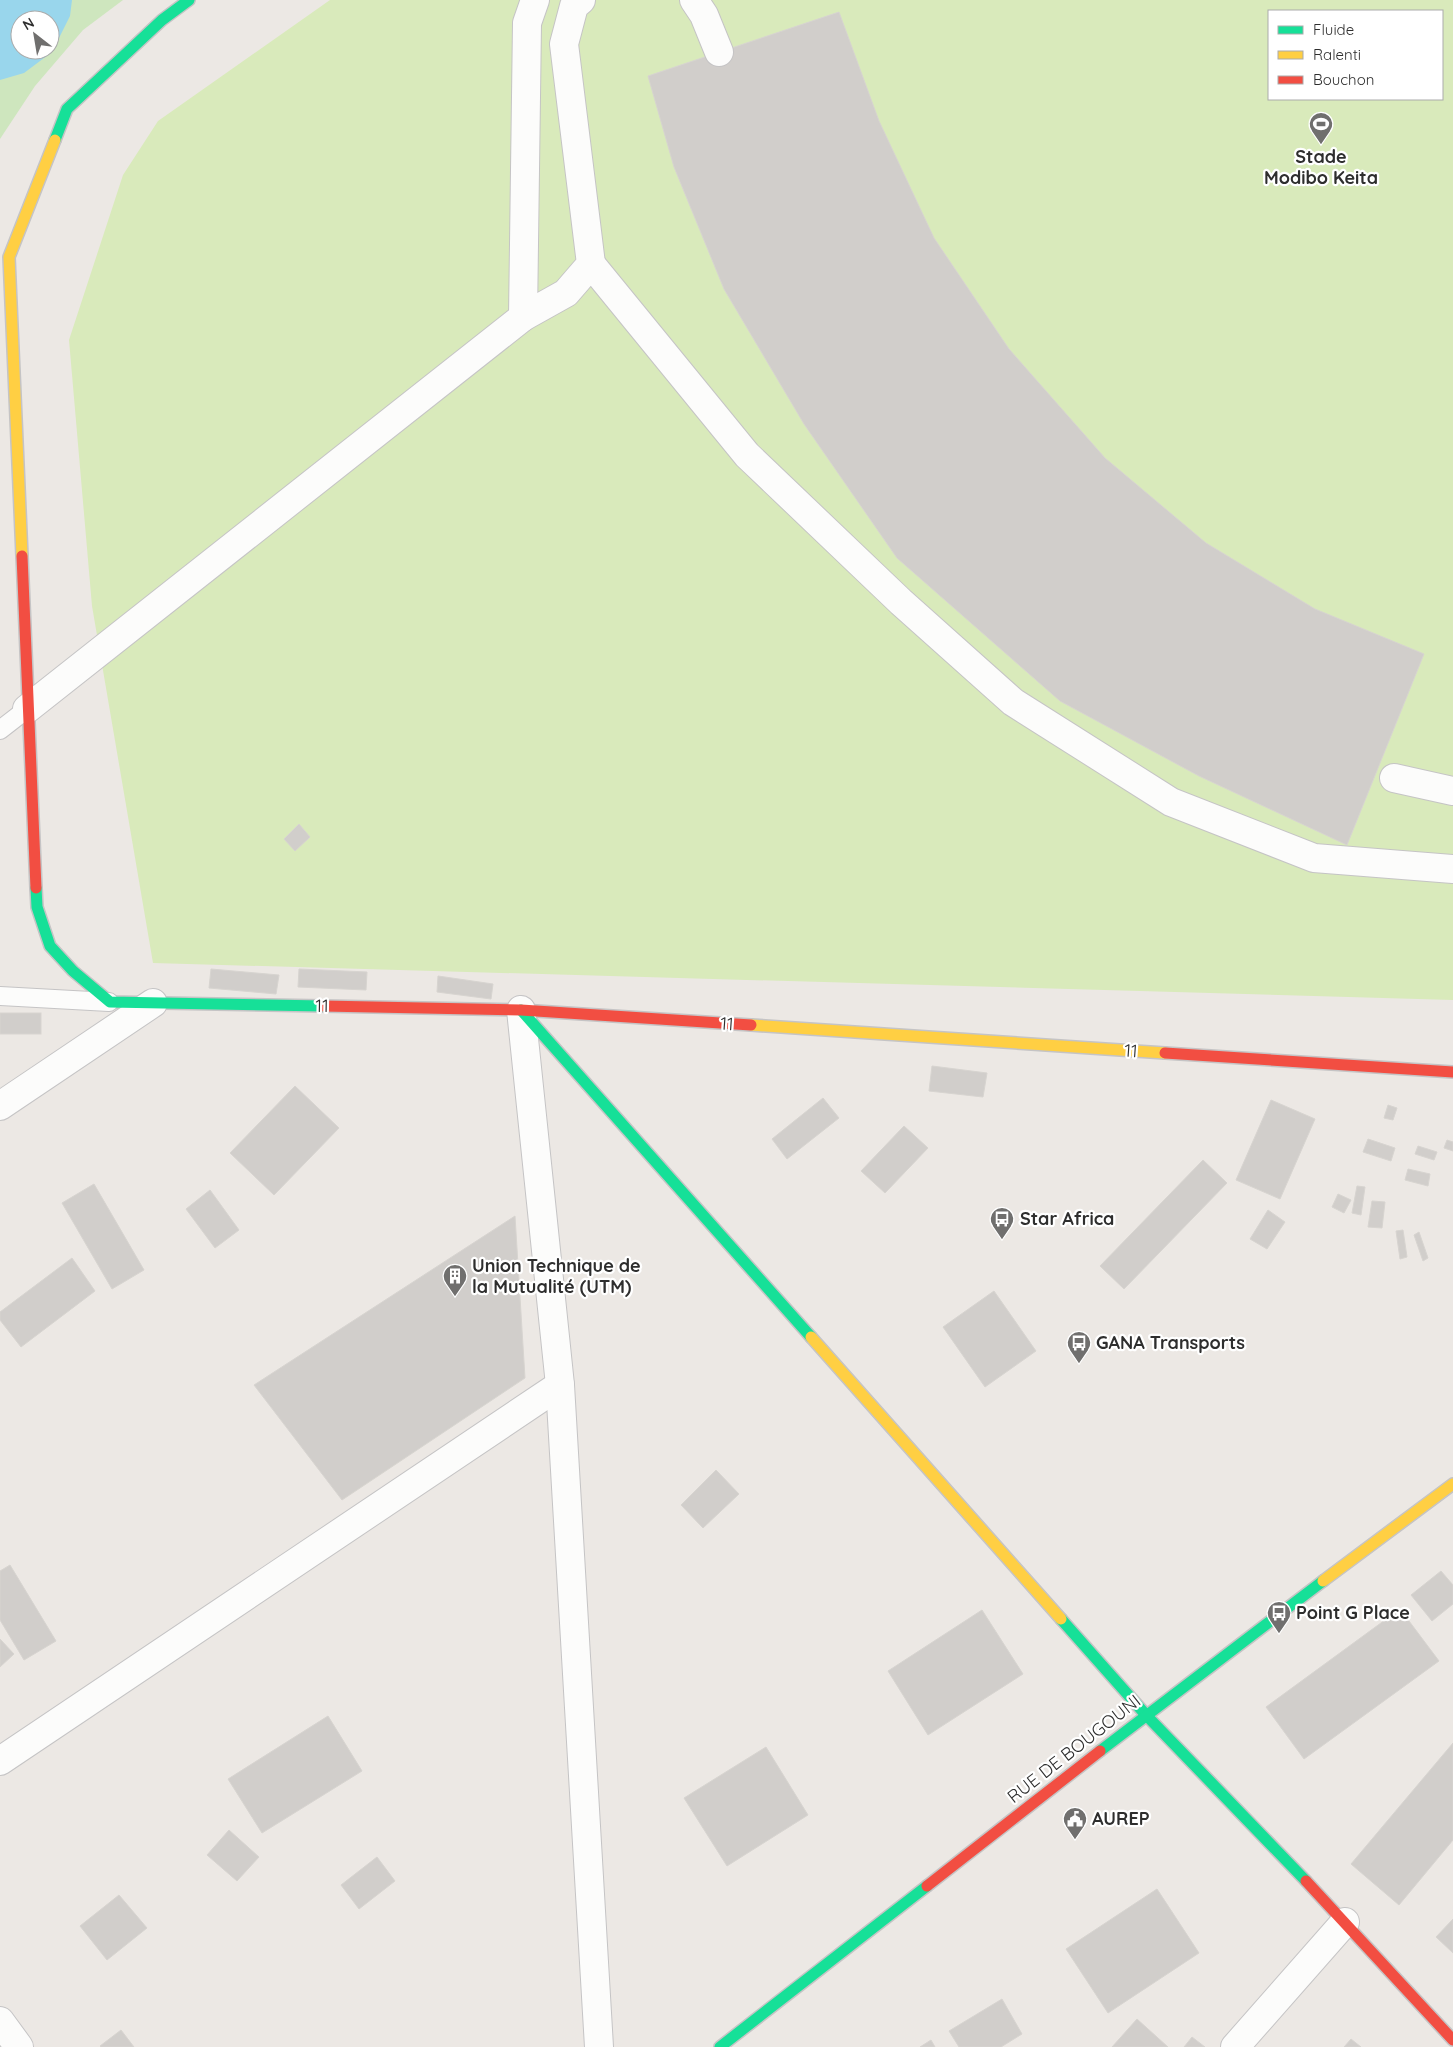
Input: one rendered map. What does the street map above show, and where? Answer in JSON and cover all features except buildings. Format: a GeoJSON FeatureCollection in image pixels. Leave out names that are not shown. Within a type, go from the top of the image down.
{"type":"FeatureCollection","features":[{"type":"Feature","properties":{"kind":"street"},"geometry":{"type":"LineString","coordinates":[[110,1002],[73,971],[50,946],[37,907],[9,257],[67,109],[162,20],[190,0]]}},
{"type":"Feature","properties":{"kind":"street"},"geometry":{"type":"LineString","coordinates":[[523,317],[527,23],[535,0]]}},
{"type":"Feature","properties":{"kind":"street"},"geometry":{"type":"LineString","coordinates":[[581,0],[574,6],[564,44],[590,264],[747,455],[901,602],[1013,702],[1171,802],[1314,858],[1453,869]]}},
{"type":"Feature","properties":{"kind":"street"},"geometry":{"type":"LineString","coordinates":[[694,0],[704,15],[719,52]]}},
{"type":"Feature","properties":{"kind":"street"},"geometry":{"type":"LineString","coordinates":[[28,708],[523,317],[566,293],[590,264]]}},
{"type":"Feature","properties":{"kind":"street"},"geometry":{"type":"LineString","coordinates":[[1394,778],[1453,791]]}},
{"type":"Feature","properties":{"kind":"street","name":"11"},"geometry":{"type":"LineString","coordinates":[[110,1002],[521,1010],[1453,1072]]}},
{"type":"Feature","properties":{"kind":"street"},"geometry":{"type":"LineString","coordinates":[[0,1106],[153,1003]]}},
{"type":"Feature","properties":{"kind":"street"},"geometry":{"type":"LineString","coordinates":[[521,1010],[560,1385],[599,2047]]}},
{"type":"Feature","properties":{"kind":"street"},"geometry":{"type":"LineString","coordinates":[[521,1010],[1146,1715],[1345,1922],[1453,2040]]}},
{"type":"Feature","properties":{"kind":"street"},"geometry":{"type":"LineString","coordinates":[[0,1761],[560,1385]]}},
{"type":"Feature","properties":{"kind":"street","name":"RUE DE BOUGOUNI"},"geometry":{"type":"LineString","coordinates":[[720,2047],[1146,1715],[1453,1484]]}},
{"type":"Feature","properties":{"kind":"street"},"geometry":{"type":"LineString","coordinates":[[1235,2047],[1345,1922]]}},
{"type":"Feature","properties":{"kind":"street"},"geometry":{"type":"LineString","coordinates":[[0,2021],[19,2047]]}},
{"type":"Feature","properties":{"kind":"lane"},"geometry":{"type":"LineString","coordinates":[[0,730],[28,708]]}},
{"type":"Feature","properties":{"kind":"lane","name":"11"},"geometry":{"type":"LineString","coordinates":[[0,996],[110,1002]]}},
{"type":"Feature","properties":{"kind":"green space"},"geometry":{"type":"Polygon","coordinates":[[[0,0],[123,0],[83,30],[60,57],[60,10],[10,10],[10,60],[57,60],[35,86],[0,139],[0,0]]]}},
{"type":"Feature","properties":{"kind":"green space"},"geometry":{"type":"Polygon","coordinates":[[[330,0],[1453,0],[1453,1000],[153,963],[92,606],[69,340],[123,175],[158,121],[330,0]]]}},
{"type":"Feature","properties":{"kind":"water"},"geometry":{"type":"Polygon","coordinates":[[[0,0],[72,0],[70,16],[60,36],[60,10],[10,10],[10,60],[41,60],[24,73],[0,80],[0,0]]]}},
{"type":"Feature","properties":{"kind":"traffic: fast"},"geometry":{"type":"LineString","coordinates":[[55,140],[67,109],[162,20],[189,0]]}},
{"type":"Feature","properties":{"kind":"traffic: fast"},"geometry":{"type":"LineString","coordinates":[[36,888],[37,907],[50,946],[73,971],[110,1002],[323,1006]]}},
{"type":"Feature","properties":{"kind":"traffic: fast"},"geometry":{"type":"LineString","coordinates":[[521,1010],[811,1337]]}},
{"type":"Feature","properties":{"kind":"traffic: fast"},"geometry":{"type":"LineString","coordinates":[[1100,1751],[1323,1581]]}},
{"type":"Feature","properties":{"kind":"traffic: fast"},"geometry":{"type":"LineString","coordinates":[[1061,1619],[1146,1715],[1306,1881]]}},
{"type":"Feature","properties":{"kind":"traffic: fast"},"geometry":{"type":"LineString","coordinates":[[720,2047],[927,1886]]}},
{"type":"Feature","properties":{"kind":"traffic: slow"},"geometry":{"type":"LineString","coordinates":[[22,556],[9,257],[55,140]]}},
{"type":"Feature","properties":{"kind":"traffic: slow"},"geometry":{"type":"LineString","coordinates":[[751,1025],[1165,1053]]}},
{"type":"Feature","properties":{"kind":"traffic: slow"},"geometry":{"type":"LineString","coordinates":[[811,1337],[1061,1619]]}},
{"type":"Feature","properties":{"kind":"traffic: slow"},"geometry":{"type":"LineString","coordinates":[[1323,1581],[1453,1484]]}},
{"type":"Feature","properties":{"kind":"traffic: jam"},"geometry":{"type":"LineString","coordinates":[[22,556],[36,888]]}},
{"type":"Feature","properties":{"kind":"traffic: jam"},"geometry":{"type":"LineString","coordinates":[[323,1006],[521,1010],[751,1025]]}},
{"type":"Feature","properties":{"kind":"traffic: jam"},"geometry":{"type":"LineString","coordinates":[[1165,1053],[1453,1072]]}},
{"type":"Feature","properties":{"kind":"traffic: jam"},"geometry":{"type":"LineString","coordinates":[[927,1886],[1100,1751]]}},
{"type":"Feature","properties":{"kind":"traffic: jam"},"geometry":{"type":"LineString","coordinates":[[1306,1881],[1453,2040]]}},
{"type":"Feature","properties":{"kind":"place","name":"Stade Modibo Keita"},"geometry":{"type":"Point","coordinates":[1321,145]}},
{"type":"Feature","properties":{"kind":"place","name":"Star Africa"},"geometry":{"type":"Point","coordinates":[1002,1240]}},
{"type":"Feature","properties":{"kind":"place","name":"Union Technique de la Mutualité (UTM)"},"geometry":{"type":"Point","coordinates":[455,1297]}},
{"type":"Feature","properties":{"kind":"place","name":"GANA Transports"},"geometry":{"type":"Point","coordinates":[1079,1364]}},
{"type":"Feature","properties":{"kind":"place","name":"Point G Place"},"geometry":{"type":"Point","coordinates":[1279,1634]}},
{"type":"Feature","properties":{"kind":"place","name":"AUREP"},"geometry":{"type":"Point","coordinates":[1075,1840]}}]}
